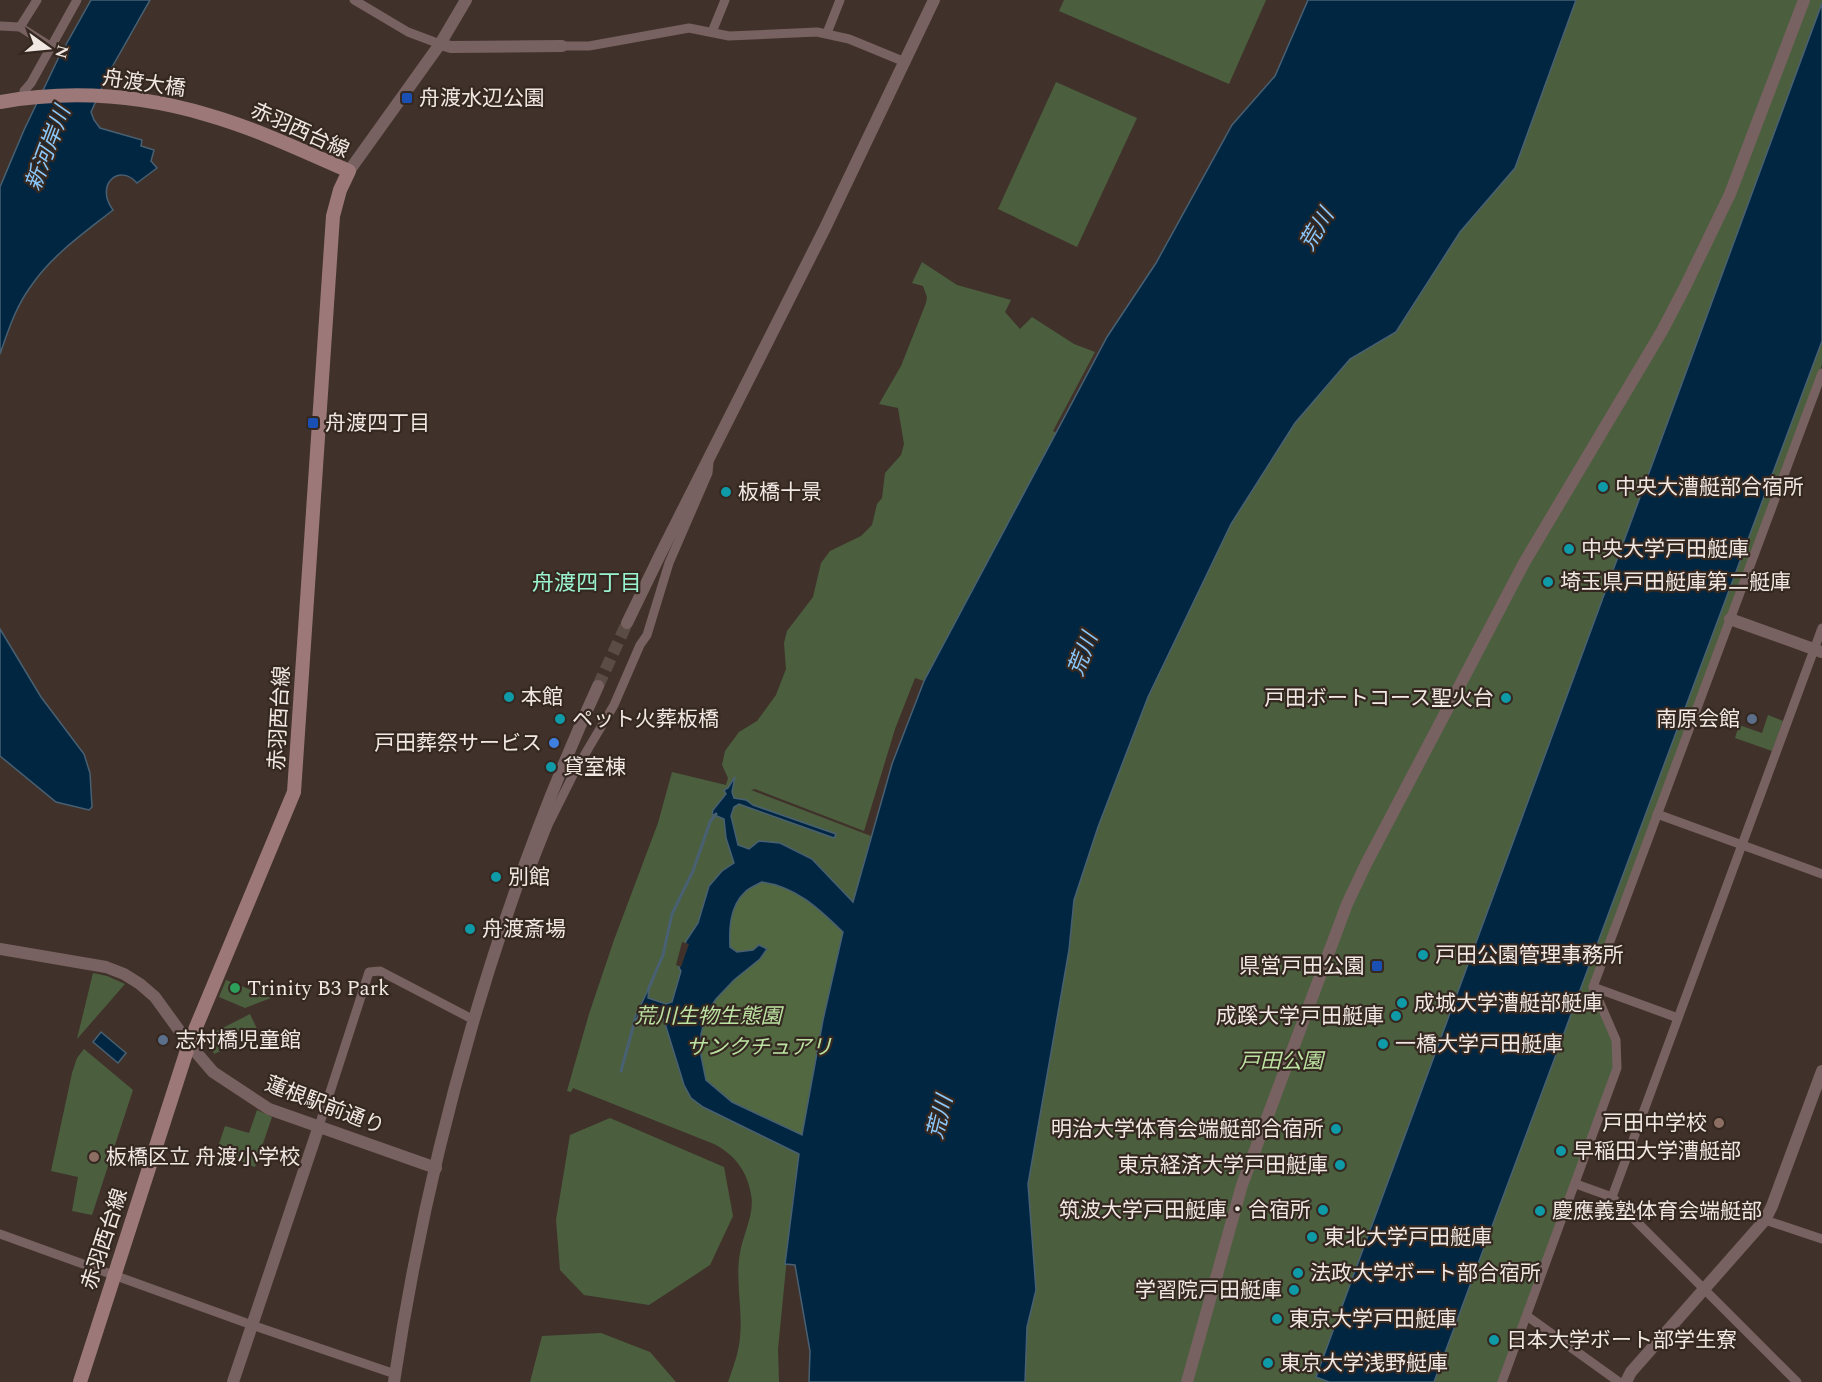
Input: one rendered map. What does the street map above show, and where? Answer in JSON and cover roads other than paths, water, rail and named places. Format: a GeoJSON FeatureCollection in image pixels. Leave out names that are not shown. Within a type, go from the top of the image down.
{"type":"FeatureCollection","features":[{"type":"Feature","properties":{"kind":"main road"},"geometry":{"type":"LineString","coordinates":[[0,93],[24,91]]}},
{"type":"Feature","properties":{"kind":"main road"},"geometry":{"type":"LineString","coordinates":[[0,110],[11,108],[24,91]]}},
{"type":"Feature","properties":{"kind":"main road","name":"舟渡大橋"},"geometry":{"type":"LineString","coordinates":[[0,102],[62,96],[118,97],[179,107],[211,116]]}},
{"type":"Feature","properties":{"kind":"main road","name":"赤羽西台線"},"geometry":{"type":"LineString","coordinates":[[80,1382],[189,1044],[289,808],[296,784],[333,216],[340,190],[349,171],[211,116]]}},
{"type":"Feature","properties":{"kind":"street"},"geometry":{"type":"LineString","coordinates":[[20,27],[37,0]]}},
{"type":"Feature","properties":{"kind":"street"},"geometry":{"type":"LineString","coordinates":[[24,91],[31,83],[77,0]]}},
{"type":"Feature","properties":{"kind":"street"},"geometry":{"type":"LineString","coordinates":[[354,0],[408,33],[451,47],[589,46],[688,28],[729,36],[827,33],[849,39],[905,62]]}},
{"type":"Feature","properties":{"kind":"street"},"geometry":{"type":"LineString","coordinates":[[349,171],[440,44],[466,0]]}},
{"type":"Feature","properties":{"kind":"street"},"geometry":{"type":"LineString","coordinates":[[712,32],[725,0]]}},
{"type":"Feature","properties":{"kind":"street"},"geometry":{"type":"LineString","coordinates":[[827,33],[840,0]]}},
{"type":"Feature","properties":{"kind":"street"},"geometry":{"type":"LineString","coordinates":[[627,623],[830,218],[934,0]]}},
{"type":"Feature","properties":{"kind":"street"},"geometry":{"type":"LineString","coordinates":[[1187,1382],[1242,1185],[1347,904],[1524,563],[1686,287],[1730,194],[1804,0]]}},
{"type":"Feature","properties":{"kind":"street"},"geometry":{"type":"LineString","coordinates":[[0,26],[20,27],[50,46]]}},
{"type":"Feature","properties":{"kind":"street"},"geometry":{"type":"LineString","coordinates":[[1502,1382],[1617,1068],[1616,1040],[1593,987],[1822,373]]}},
{"type":"Feature","properties":{"kind":"street"},"geometry":{"type":"LineString","coordinates":[[522,870],[533,863],[548,825],[575,771],[614,705],[640,645],[647,635],[669,563],[708,473],[710,456]]}},
{"type":"Feature","properties":{"kind":"street"},"geometry":{"type":"LineString","coordinates":[[1730,620],[1818,651]]}},
{"type":"Feature","properties":{"kind":"street"},"geometry":{"type":"LineString","coordinates":[[1612,1197],[1742,845],[1818,651],[1822,628]]}},
{"type":"Feature","properties":{"kind":"street"},"geometry":{"type":"LineString","coordinates":[[0,1234],[395,1378],[421,1228],[474,1020],[522,870],[560,772],[597,686]]}},
{"type":"Feature","properties":{"kind":"street"},"geometry":{"type":"LineString","coordinates":[[1657,814],[1822,874]]}},
{"type":"Feature","properties":{"kind":"street","name":"蓮根駅前通り"},"geometry":{"type":"LineString","coordinates":[[0,949],[106,967],[124,974],[155,997],[189,1044],[213,1072],[269,1109],[436,1168]]}},
{"type":"Feature","properties":{"kind":"street"},"geometry":{"type":"LineString","coordinates":[[233,1382],[369,972],[380,971],[474,1020]]}},
{"type":"Feature","properties":{"kind":"street"},"geometry":{"type":"LineString","coordinates":[[1593,987],[1678,1018]]}},
{"type":"Feature","properties":{"kind":"street"},"geometry":{"type":"LineString","coordinates":[[1626,1382],[1632,1372],[1765,1220],[1822,1072]]}},
{"type":"Feature","properties":{"kind":"street"},"geometry":{"type":"LineString","coordinates":[[1576,1184],[1612,1197],[1797,1382]]}},
{"type":"Feature","properties":{"kind":"street"},"geometry":{"type":"LineString","coordinates":[[1765,1220],[1822,1239]]}},
{"type":"Feature","properties":{"kind":"street"},"geometry":{"type":"LineString","coordinates":[[1527,1316],[1619,1382]]}},
{"type":"Feature","properties":{"kind":"water","name":"新河岸川"},"geometry":{"type":"Polygon","coordinates":[[[91,0],[150,0],[107,76],[91,112],[100,128],[142,140],[141,146],[154,150],[151,161],[157,168],[137,183],[123,175],[112,179],[106,192],[113,210],[69,245],[39,275],[17,310],[0,354],[0,187],[58,59],[91,0]]]}},
{"type":"Feature","properties":{"kind":"water","name":"荒川"},"geometry":{"type":"Polygon","coordinates":[[[1308,0],[1576,0],[1515,168],[1460,232],[1396,332],[1350,359],[1295,423],[1231,524],[1148,697],[1098,827],[1074,900],[1069,950],[1028,1184],[1036,1290],[1027,1327],[1025,1382],[809,1382],[810,1351],[795,1265],[785,1264],[799,1154],[703,1107],[691,1098],[684,1085],[663,1017],[644,1006],[634,1022],[635,1017],[649,988],[648,998],[666,1004],[672,1002],[681,971],[679,968],[686,941],[698,923],[709,886],[722,871],[734,863],[726,838],[724,819],[712,814],[726,794],[724,790],[735,777],[732,792],[734,798],[746,800],[753,805],[836,834],[834,838],[739,804],[734,807],[731,816],[738,845],[749,849],[759,841],[780,843],[812,859],[853,902],[892,764],[924,681],[1107,337],[1156,263],[1232,125],[1275,76],[1308,0]],[[762,882],[755,885],[745,892],[736,904],[730,925],[730,947],[737,952],[753,950],[759,945],[767,949],[760,959],[734,980],[716,999],[706,1014],[701,1034],[701,1056],[706,1080],[732,1102],[802,1135],[823,1020],[843,932],[807,900],[775,885],[762,882]]]}},
{"type":"Feature","properties":{"kind":"water"},"geometry":{"type":"Polygon","coordinates":[[[1822,3],[1822,341],[1434,1382],[1329,1382],[1316,1377],[1822,3]]]}},
{"type":"Feature","properties":{"kind":"water"},"geometry":{"type":"Polygon","coordinates":[[[0,629],[41,697],[84,754],[90,773],[92,807],[89,810],[56,802],[0,756],[0,629]]]}},
{"type":"Feature","properties":{"kind":"water"},"geometry":{"type":"Polygon","coordinates":[[[101,1032],[126,1053],[118,1063],[93,1042],[101,1032]]]}},
{"type":"Feature","properties":{"kind":"waterway"},"geometry":{"type":"LineString","coordinates":[[648,990],[663,955],[672,914],[693,871],[710,822],[716,814]]}},
{"type":"Feature","properties":{"kind":"waterway"},"geometry":{"type":"LineString","coordinates":[[621,1071],[635,1020]]}},
{"type":"Feature","properties":{"kind":"tunnel"},"geometry":{"type":"LineString","coordinates":[[598,686],[627,623]]}},
{"type":"Feature","properties":{"kind":"place","name":"舟渡水辺公園"},"geometry":{"type":"Point","coordinates":[407,98]}},
{"type":"Feature","properties":{"kind":"place","name":"舟渡四丁目"},"geometry":{"type":"Point","coordinates":[313,423]}},
{"type":"Feature","properties":{"kind":"place","name":"中央大漕艇部合宿所"},"geometry":{"type":"Point","coordinates":[1603,487]}},
{"type":"Feature","properties":{"kind":"place","name":"板橋十景"},"geometry":{"type":"Point","coordinates":[726,492]}},
{"type":"Feature","properties":{"kind":"place","name":"中央大学戸田艇庫"},"geometry":{"type":"Point","coordinates":[1569,549]}},
{"type":"Feature","properties":{"kind":"place","name":"埼玉県戸田艇庫第二艇庫"},"geometry":{"type":"Point","coordinates":[1548,582]}},
{"type":"Feature","properties":{"kind":"place","name":"本館"},"geometry":{"type":"Point","coordinates":[509,697]}},
{"type":"Feature","properties":{"kind":"place","name":"戸田ボートコース聖火台"},"geometry":{"type":"Point","coordinates":[1506,698]}},
{"type":"Feature","properties":{"kind":"place","name":"ペット火葬板橋"},"geometry":{"type":"Point","coordinates":[560,719]}},
{"type":"Feature","properties":{"kind":"place","name":"南原会館"},"geometry":{"type":"Point","coordinates":[1752,719]}},
{"type":"Feature","properties":{"kind":"place","name":"戸田葬祭サービス"},"geometry":{"type":"Point","coordinates":[554,743]}},
{"type":"Feature","properties":{"kind":"place","name":"貸室棟"},"geometry":{"type":"Point","coordinates":[551,767]}},
{"type":"Feature","properties":{"kind":"place","name":"別館"},"geometry":{"type":"Point","coordinates":[496,877]}},
{"type":"Feature","properties":{"kind":"place","name":"舟渡斎場"},"geometry":{"type":"Point","coordinates":[470,929]}},
{"type":"Feature","properties":{"kind":"place","name":"戸田公園管理事務所"},"geometry":{"type":"Point","coordinates":[1423,955]}},
{"type":"Feature","properties":{"kind":"place","name":"県営戸田公園"},"geometry":{"type":"Point","coordinates":[1377,966]}},
{"type":"Feature","properties":{"kind":"place","name":"Trinity B3 Park"},"geometry":{"type":"Point","coordinates":[235,988]}},
{"type":"Feature","properties":{"kind":"place","name":"成城大学漕艇部艇庫"},"geometry":{"type":"Point","coordinates":[1402,1003]}},
{"type":"Feature","properties":{"kind":"place","name":"成蹊大学戸田艇庫"},"geometry":{"type":"Point","coordinates":[1396,1016]}},
{"type":"Feature","properties":{"kind":"place","name":"志村橋児童館"},"geometry":{"type":"Point","coordinates":[163,1040]}},
{"type":"Feature","properties":{"kind":"place","name":"一橋大学戸田艇庫"},"geometry":{"type":"Point","coordinates":[1383,1044]}},
{"type":"Feature","properties":{"kind":"place","name":"戸田中学校"},"geometry":{"type":"Point","coordinates":[1719,1123]}},
{"type":"Feature","properties":{"kind":"place","name":"明治大学体育会端艇部合宿所"},"geometry":{"type":"Point","coordinates":[1336,1129]}},
{"type":"Feature","properties":{"kind":"place","name":"早稲田大学漕艇部"},"geometry":{"type":"Point","coordinates":[1561,1151]}},
{"type":"Feature","properties":{"kind":"place","name":"板橋区立 舟渡小学校"},"geometry":{"type":"Point","coordinates":[94,1157]}},
{"type":"Feature","properties":{"kind":"place","name":"東京経済大学戸田艇庫"},"geometry":{"type":"Point","coordinates":[1340,1165]}},
{"type":"Feature","properties":{"kind":"place","name":"筑波大学戸田艇庫・合宿所"},"geometry":{"type":"Point","coordinates":[1323,1210]}},
{"type":"Feature","properties":{"kind":"place","name":"慶應義塾体育会端艇部"},"geometry":{"type":"Point","coordinates":[1540,1211]}},
{"type":"Feature","properties":{"kind":"place","name":"東北大学戸田艇庫"},"geometry":{"type":"Point","coordinates":[1312,1237]}},
{"type":"Feature","properties":{"kind":"place","name":"法政大学ボート部合宿所"},"geometry":{"type":"Point","coordinates":[1298,1273]}},
{"type":"Feature","properties":{"kind":"place","name":"学習院戸田艇庫"},"geometry":{"type":"Point","coordinates":[1294,1290]}},
{"type":"Feature","properties":{"kind":"place","name":"東京大学戸田艇庫"},"geometry":{"type":"Point","coordinates":[1277,1319]}},
{"type":"Feature","properties":{"kind":"place","name":"日本大学ボート部学生寮"},"geometry":{"type":"Point","coordinates":[1494,1340]}},
{"type":"Feature","properties":{"kind":"place","name":"東京大学浅野艇庫"},"geometry":{"type":"Point","coordinates":[1268,1363]}},
{"type":"Feature","properties":{"kind":"district","name":"舟渡四丁目"},"geometry":{"type":"Point","coordinates":[587,582]}},
{"type":"Feature","properties":{"kind":"park label","name":"荒川生物生態園"},"geometry":{"type":"Point","coordinates":[708,1016]}},
{"type":"Feature","properties":{"kind":"park label","name":"サンクチュアリ"},"geometry":{"type":"Point","coordinates":[759,1047]}},
{"type":"Feature","properties":{"kind":"park label","name":"戸田公園"},"geometry":{"type":"Point","coordinates":[1281,1061]}}]}
